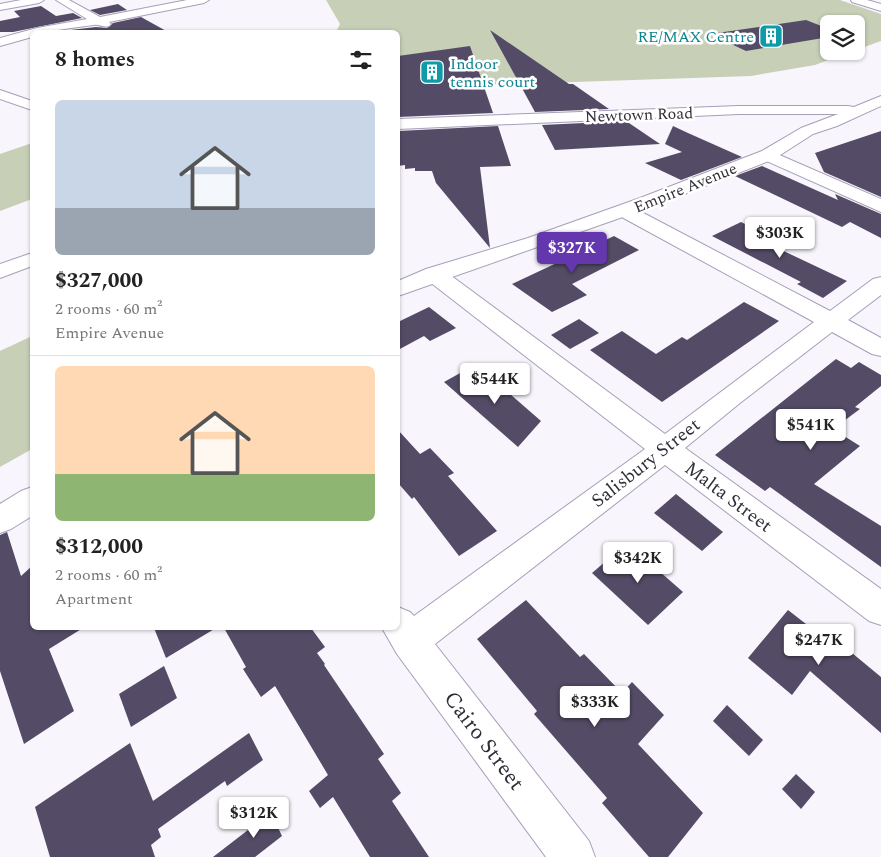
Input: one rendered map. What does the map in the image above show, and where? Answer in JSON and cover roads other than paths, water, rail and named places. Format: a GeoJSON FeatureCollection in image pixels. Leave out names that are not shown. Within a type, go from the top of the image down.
{"type":"FeatureCollection","features":[{"type":"Feature","properties":{"kind":"street"},"geometry":{"type":"LineString","coordinates":[[0,7],[40,0]]}},
{"type":"Feature","properties":{"kind":"street"},"geometry":{"type":"LineString","coordinates":[[61,0],[114,29]]}},
{"type":"Feature","properties":{"kind":"street"},"geometry":{"type":"LineString","coordinates":[[47,30],[204,0]]}},
{"type":"Feature","properties":{"kind":"street"},"geometry":{"type":"LineString","coordinates":[[856,0],[881,8]]}},
{"type":"Feature","properties":{"kind":"street"},"geometry":{"type":"LineString","coordinates":[[0,42],[30,34]]}},
{"type":"Feature","properties":{"kind":"street"},"geometry":{"type":"LineString","coordinates":[[0,94],[30,105]]}},
{"type":"Feature","properties":{"kind":"street","name":"Empire Avenue"},"geometry":{"type":"LineString","coordinates":[[400,288],[434,274],[625,211],[768,155],[807,131],[881,100]]}},
{"type":"Feature","properties":{"kind":"street"},"geometry":{"type":"LineString","coordinates":[[739,110],[774,116],[807,131]]}},
{"type":"Feature","properties":{"kind":"street","name":"Newtown Road"},"geometry":{"type":"LineString","coordinates":[[400,124],[739,110],[881,112]]}},
{"type":"Feature","properties":{"kind":"street"},"geometry":{"type":"LineString","coordinates":[[768,155],[881,206]]}},
{"type":"Feature","properties":{"kind":"street"},"geometry":{"type":"LineString","coordinates":[[625,211],[881,348]]}},
{"type":"Feature","properties":{"kind":"street"},"geometry":{"type":"LineString","coordinates":[[0,272],[30,260]]}},
{"type":"Feature","properties":{"kind":"street","name":"Malta Street"},"geometry":{"type":"LineString","coordinates":[[434,274],[665,449],[881,609]]}},
{"type":"Feature","properties":{"kind":"street","name":"Salisbury Street"},"geometry":{"type":"LineString","coordinates":[[404,632],[665,449],[730,396],[881,284]]}},
{"type":"Feature","properties":{"kind":"street"},"geometry":{"type":"LineString","coordinates":[[0,520],[30,501]]}},
{"type":"Feature","properties":{"kind":"street","name":"Cairo Street"},"geometry":{"type":"LineString","coordinates":[[404,632],[572,857]]}},
{"type":"Feature","properties":{"kind":"place","name":"RE/MAX Centre"},"geometry":{"type":"Point","coordinates":[771,36]}},
{"type":"Feature","properties":{"kind":"place","name":"Indoor tennis court"},"geometry":{"type":"Point","coordinates":[432,72]}}]}
